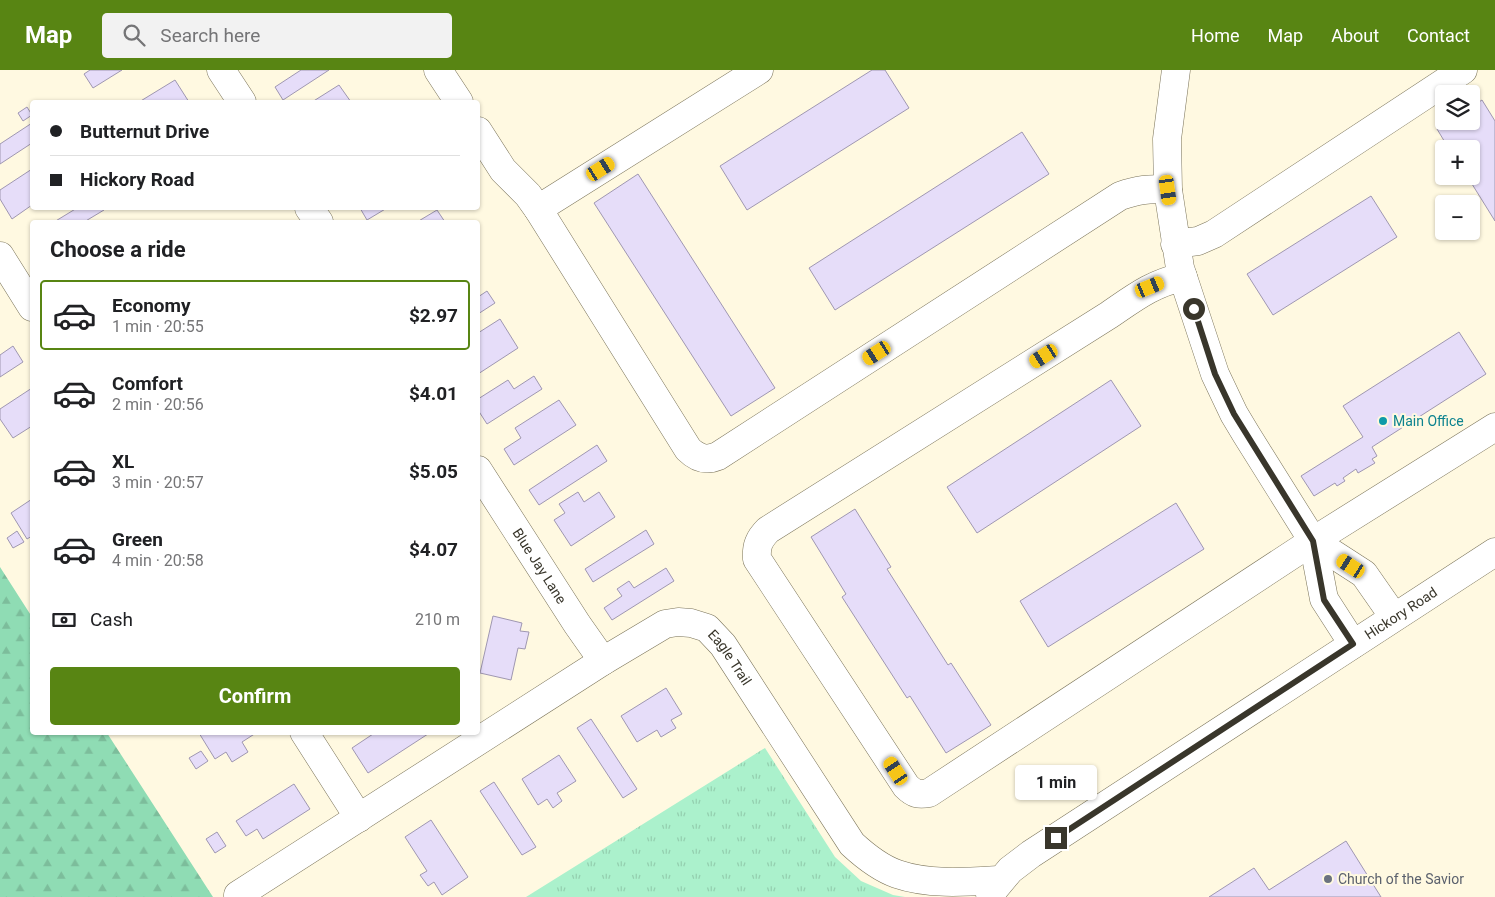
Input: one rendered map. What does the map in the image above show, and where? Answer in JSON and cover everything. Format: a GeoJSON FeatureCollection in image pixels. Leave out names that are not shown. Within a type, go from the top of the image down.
{"type":"FeatureCollection","features":[{"type":"Feature","properties":{"kind":"street"},"geometry":{"type":"LineString","coordinates":[[221,70],[241,100]]}},
{"type":"Feature","properties":{"kind":"street"},"geometry":{"type":"LineString","coordinates":[[438,70],[458,100]]}},
{"type":"Feature","properties":{"kind":"street"},"geometry":{"type":"LineString","coordinates":[[538,209],[759,70]]}},
{"type":"Feature","properties":{"kind":"street"},"geometry":{"type":"LineString","coordinates":[[1176,70],[1167,139],[1168,190],[1183,277],[1215,374],[1234,414],[1313,541],[1324,600],[1353,644]]}},
{"type":"Feature","properties":{"kind":"street"},"geometry":{"type":"LineString","coordinates":[[1176,244],[1198,241],[1214,234],[1463,70]]}},
{"type":"Feature","properties":{"kind":"street"},"geometry":{"type":"LineString","coordinates":[[480,135],[503,170],[528,195],[538,209],[688,449],[695,456],[704,458],[711,458],[748,437],[1120,196],[1136,190],[1152,188],[1168,190]]}},
{"type":"Feature","properties":{"kind":"street"},"geometry":{"type":"LineString","coordinates":[[0,256],[30,304]]}},
{"type":"Feature","properties":{"kind":"street"},"geometry":{"type":"LineString","coordinates":[[1183,277],[1166,280],[1150,287],[1109,315],[768,530],[760,538],[756,549],[757,559],[906,786],[912,792],[921,795],[938,787],[1313,541],[1495,428]]}},
{"type":"Feature","properties":{"kind":"street","name":"Blue Jay Lane"},"geometry":{"type":"LineString","coordinates":[[480,473],[602,661]]}},
{"type":"Feature","properties":{"kind":"street"},"geometry":{"type":"LineString","coordinates":[[1313,541],[1364,574],[1394,617]]}},
{"type":"Feature","properties":{"kind":"street","name":"Hickory Road"},"geometry":{"type":"LineString","coordinates":[[994,889],[1031,854],[1495,552]]}},
{"type":"Feature","properties":{"kind":"street","name":"Eagle Trail"},"geometry":{"type":"LineString","coordinates":[[238,896],[602,661],[665,624],[678,622],[691,623],[707,628],[723,645],[852,844],[864,855],[896,874],[931,882],[994,889]]}},
{"type":"Feature","properties":{"kind":"street"},"geometry":{"type":"LineString","coordinates":[[306,735],[359,818]]}},
{"type":"Feature","properties":{"kind":"green space"},"geometry":{"type":"Polygon","coordinates":[[[0,567],[30,614],[30,735],[108,735],[213,897],[0,897],[0,567]]]}},
{"type":"Feature","properties":{"kind":"green space"},"geometry":{"type":"Polygon","coordinates":[[[765,748],[835,857],[861,881],[893,895],[905,897],[526,897],[765,748]]]}},
{"type":"Feature","properties":{"kind":"building"},"geometry":{"type":"Polygon","coordinates":[[[90,70],[122,70],[93,88],[84,74],[90,70]]]}},
{"type":"Feature","properties":{"kind":"building"},"geometry":{"type":"Polygon","coordinates":[[[301,70],[329,70],[283,100],[275,87],[301,70]]]}},
{"type":"Feature","properties":{"kind":"building"},"geometry":{"type":"Polygon","coordinates":[[[872,70],[885,70],[909,108],[747,210],[720,166],[872,70]]]}},
{"type":"Feature","properties":{"kind":"building"},"geometry":{"type":"Polygon","coordinates":[[[175,80],[188,100],[142,100],[175,80]]]}},
{"type":"Feature","properties":{"kind":"building"},"geometry":{"type":"Polygon","coordinates":[[[339,85],[350,100],[315,100],[339,85]]]}},
{"type":"Feature","properties":{"kind":"building"},"geometry":{"type":"Polygon","coordinates":[[[1482,100],[1495,121],[1495,221],[1473,185],[1480,185],[1480,140],[1444,140],[1438,130],[1480,130],[1480,101],[1482,100]]]}},
{"type":"Feature","properties":{"kind":"building"},"geometry":{"type":"Polygon","coordinates":[[[27,107],[30,116],[23,121],[18,113],[27,107]]]}},
{"type":"Feature","properties":{"kind":"building"},"geometry":{"type":"Polygon","coordinates":[[[30,124],[30,144],[0,164],[0,144],[30,124]]]}},
{"type":"Feature","properties":{"kind":"building"},"geometry":{"type":"Polygon","coordinates":[[[1022,132],[1049,174],[835,310],[809,268],[1022,132]]]}},
{"type":"Feature","properties":{"kind":"building"},"geometry":{"type":"Polygon","coordinates":[[[30,170],[30,206],[12,219],[0,199],[0,190],[30,170]]]}},
{"type":"Feature","properties":{"kind":"building"},"geometry":{"type":"Polygon","coordinates":[[[638,174],[775,388],[731,416],[594,203],[638,174]]]}},
{"type":"Feature","properties":{"kind":"building"},"geometry":{"type":"Polygon","coordinates":[[[1371,196],[1397,237],[1273,315],[1247,274],[1371,196]]]}},
{"type":"Feature","properties":{"kind":"building"},"geometry":{"type":"Polygon","coordinates":[[[74,210],[104,210],[87,220],[57,220],[74,210]]]}},
{"type":"Feature","properties":{"kind":"building"},"geometry":{"type":"Polygon","coordinates":[[[361,210],[384,210],[367,220],[361,210]]]}},
{"type":"Feature","properties":{"kind":"building"},"geometry":{"type":"Polygon","coordinates":[[[437,210],[444,220],[420,220],[437,210]]]}},
{"type":"Feature","properties":{"kind":"building"},"geometry":{"type":"Polygon","coordinates":[[[487,291],[495,303],[480,313],[480,296],[487,291]]]}},
{"type":"Feature","properties":{"kind":"building"},"geometry":{"type":"Polygon","coordinates":[[[500,319],[518,348],[480,373],[480,332],[500,319]]]}},
{"type":"Feature","properties":{"kind":"building","name":"Main Office"},"geometry":{"type":"Polygon","coordinates":[[[1459,332],[1486,374],[1372,447],[1377,456],[1372,459],[1375,463],[1358,473],[1356,469],[1343,478],[1345,481],[1337,486],[1335,483],[1314,496],[1301,476],[1363,437],[1343,406],[1459,332]]]}},
{"type":"Feature","properties":{"kind":"building"},"geometry":{"type":"Polygon","coordinates":[[[13,346],[23,362],[0,377],[0,355],[13,346]]]}},
{"type":"Feature","properties":{"kind":"building"},"geometry":{"type":"Polygon","coordinates":[[[534,376],[542,389],[487,424],[480,413],[480,398],[508,380],[514,389],[534,376]]]}},
{"type":"Feature","properties":{"kind":"building"},"geometry":{"type":"Polygon","coordinates":[[[1111,380],[1141,426],[977,533],[947,487],[1111,380]]]}},
{"type":"Feature","properties":{"kind":"building"},"geometry":{"type":"Polygon","coordinates":[[[30,389],[30,427],[13,438],[0,419],[0,409],[30,389]]]}},
{"type":"Feature","properties":{"kind":"building"},"geometry":{"type":"Polygon","coordinates":[[[559,400],[576,425],[514,465],[504,449],[521,438],[515,428],[559,400]]]}},
{"type":"Feature","properties":{"kind":"building"},"geometry":{"type":"Polygon","coordinates":[[[597,445],[607,461],[539,505],[529,490],[597,445]]]}},
{"type":"Feature","properties":{"kind":"building"},"geometry":{"type":"Polygon","coordinates":[[[578,492],[584,502],[599,492],[615,517],[571,546],[554,520],[565,513],[559,504],[578,492]]]}},
{"type":"Feature","properties":{"kind":"building"},"geometry":{"type":"Polygon","coordinates":[[[30,500],[30,537],[27,539],[11,513],[30,500]]]}},
{"type":"Feature","properties":{"kind":"building"},"geometry":{"type":"Polygon","coordinates":[[[1176,503],[1204,549],[1048,647],[1020,601],[1176,503]]]}},
{"type":"Feature","properties":{"kind":"building"},"geometry":{"type":"Polygon","coordinates":[[[855,509],[891,567],[887,569],[948,665],[951,663],[991,725],[946,753],[910,696],[907,698],[842,597],[846,594],[811,537],[855,509]]]}},
{"type":"Feature","properties":{"kind":"building"},"geometry":{"type":"Polygon","coordinates":[[[646,530],[654,544],[593,582],[585,569],[646,530]]]}},
{"type":"Feature","properties":{"kind":"building"},"geometry":{"type":"Polygon","coordinates":[[[17,531],[24,542],[13,548],[7,538],[17,531]]]}},
{"type":"Feature","properties":{"kind":"building"},"geometry":{"type":"Polygon","coordinates":[[[666,568],[674,581],[612,620],[604,608],[622,596],[617,589],[629,581],[634,588],[666,568]]]}},
{"type":"Feature","properties":{"kind":"building"},"geometry":{"type":"Polygon","coordinates":[[[493,616],[522,623],[520,631],[529,632],[525,649],[518,648],[511,680],[480,673],[493,616]]]}},
{"type":"Feature","properties":{"kind":"building"},"geometry":{"type":"Polygon","coordinates":[[[666,688],[682,714],[671,720],[676,728],[661,737],[657,730],[637,742],[621,716],[666,688]]]}},
{"type":"Feature","properties":{"kind":"building"},"geometry":{"type":"Polygon","coordinates":[[[591,719],[637,789],[623,798],[577,728],[591,719]]]}},
{"type":"Feature","properties":{"kind":"building"},"geometry":{"type":"Polygon","coordinates":[[[200,735],[253,735],[242,742],[248,752],[232,762],[226,752],[215,759],[200,735]]]}},
{"type":"Feature","properties":{"kind":"building"},"geometry":{"type":"Polygon","coordinates":[[[372,735],[426,735],[368,773],[352,748],[372,735]]]}},
{"type":"Feature","properties":{"kind":"building"},"geometry":{"type":"Polygon","coordinates":[[[201,751],[208,761],[196,769],[189,758],[201,751]]]}},
{"type":"Feature","properties":{"kind":"building"},"geometry":{"type":"Polygon","coordinates":[[[559,755],[576,781],[557,793],[562,801],[553,808],[547,799],[538,805],[522,779],[559,755]]]}},
{"type":"Feature","properties":{"kind":"building"},"geometry":{"type":"Polygon","coordinates":[[[494,782],[536,847],[522,855],[480,791],[494,782]]]}},
{"type":"Feature","properties":{"kind":"building"},"geometry":{"type":"Polygon","coordinates":[[[294,784],[310,809],[263,839],[257,829],[246,836],[236,821],[294,784]]]}},
{"type":"Feature","properties":{"kind":"building"},"geometry":{"type":"Polygon","coordinates":[[[431,820],[468,877],[442,895],[434,882],[428,886],[420,875],[427,871],[405,837],[431,820]]]}},
{"type":"Feature","properties":{"kind":"building"},"geometry":{"type":"Polygon","coordinates":[[[217,832],[226,846],[215,853],[206,839],[217,832]]]}},
{"type":"Feature","properties":{"kind":"building","name":"Church of the Savior"},"geometry":{"type":"Polygon","coordinates":[[[1346,841],[1381,897],[1209,897],[1254,868],[1269,890],[1346,841]]]}},
{"type":"Feature","properties":{"kind":"place","name":"Main Office"},"geometry":{"type":"Point","coordinates":[1383,421]}},
{"type":"Feature","properties":{"kind":"place","name":"Church of the Savior"},"geometry":{"type":"Point","coordinates":[1328,879]}},
{"type":"Feature","properties":{"kind":"route"},"geometry":{"type":"LineString","coordinates":[[1056,838],[1353,644],[1324,600],[1313,541],[1234,414],[1215,374],[1194,309]]}}]}
